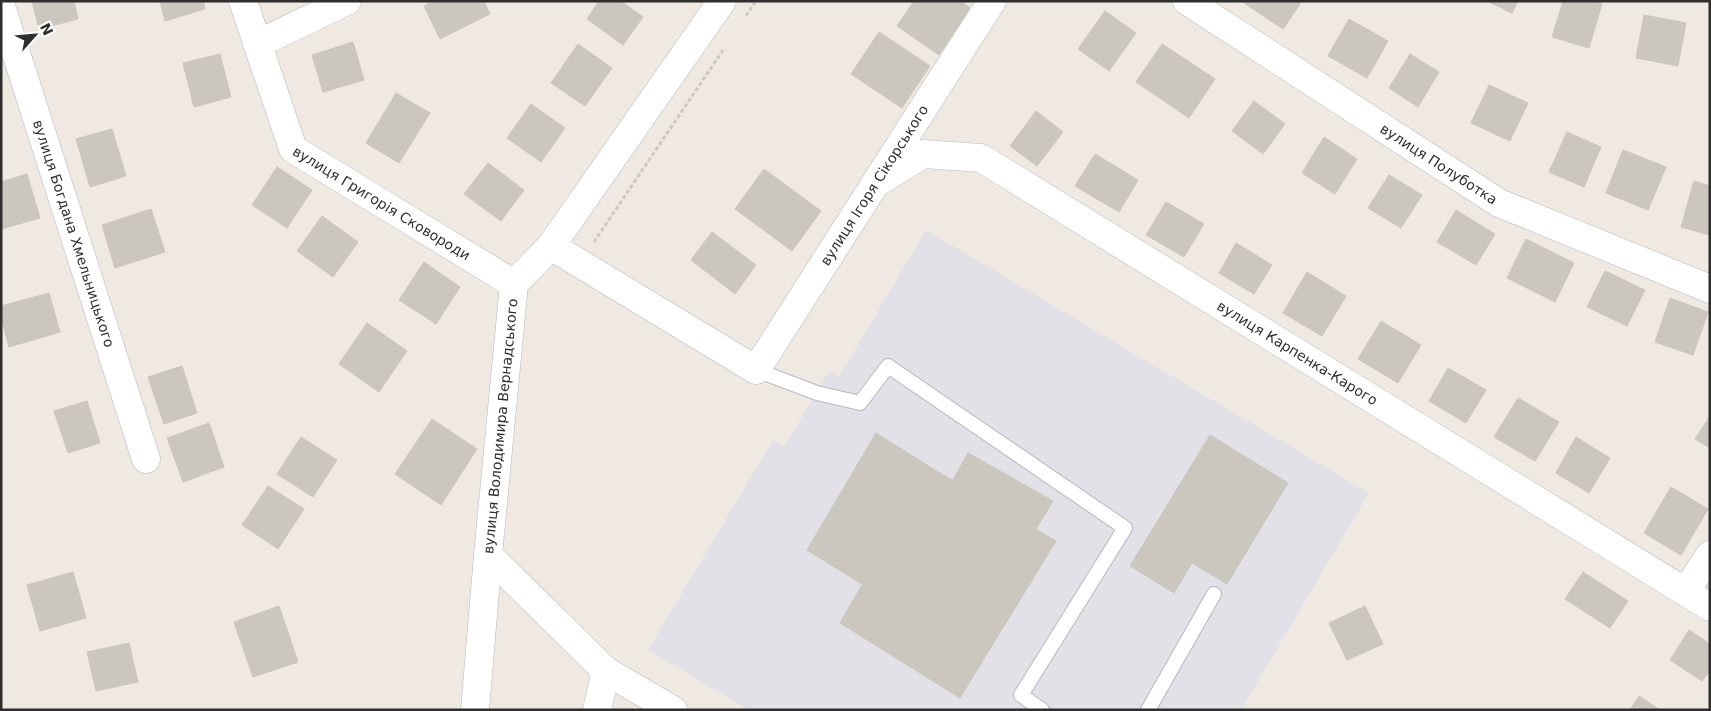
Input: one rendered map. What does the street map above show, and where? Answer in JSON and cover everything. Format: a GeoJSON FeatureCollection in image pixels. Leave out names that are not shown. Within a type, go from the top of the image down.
{"type":"FeatureCollection","features":[{"type":"Feature","properties":{"kind":"street","name":"вулиця Григорія Сковороди"},"geometry":{"type":"LineString","coordinates":[[243,1],[293,150],[514,284]]}},
{"type":"Feature","properties":{"kind":"street"},"geometry":{"type":"LineString","coordinates":[[257,44],[347,1]]}},
{"type":"Feature","properties":{"kind":"street","name":"вулиця Володимира Вернадського"},"geometry":{"type":"LineString","coordinates":[[475,710],[514,284],[551,246],[722,1]]}},
{"type":"Feature","properties":{"kind":"street","name":"вулиця Ігоря Сікорського"},"geometry":{"type":"LineString","coordinates":[[756,370],[992,1]]}},
{"type":"Feature","properties":{"kind":"street","name":"вулиця Полуботка"},"geometry":{"type":"LineString","coordinates":[[1187,1],[1499,203],[1710,289]]}},
{"type":"Feature","properties":{"kind":"street","name":"вулиця Богдана Хмельницького"},"geometry":{"type":"LineString","coordinates":[[1,6],[146,459]]}},
{"type":"Feature","properties":{"kind":"street","name":"вулиця Карпенка-Карого"},"geometry":{"type":"LineString","coordinates":[[876,183],[923,154],[982,158],[1710,607]]}},
{"type":"Feature","properties":{"kind":"street"},"geometry":{"type":"LineString","coordinates":[[551,246],[756,370]]}},
{"type":"Feature","properties":{"kind":"street"},"geometry":{"type":"LineString","coordinates":[[488,555],[606,671],[673,710]]}},
{"type":"Feature","properties":{"kind":"street"},"geometry":{"type":"LineString","coordinates":[[1685,592],[1710,556]]}},
{"type":"Feature","properties":{"kind":"street"},"geometry":{"type":"LineString","coordinates":[[597,710],[606,671]]}},
{"type":"Feature","properties":{"kind":"lane"},"geometry":{"type":"LineString","coordinates":[[756,370],[817,392],[860,403],[888,366],[1125,528],[1021,695],[1042,710]]}},
{"type":"Feature","properties":{"kind":"lane"},"geometry":{"type":"LineString","coordinates":[[1148,710],[1214,594]]}},
{"type":"Feature","properties":{"kind":"path"},"geometry":{"type":"LineString","coordinates":[[745,18],[756,1]]}},
{"type":"Feature","properties":{"kind":"path"},"geometry":{"type":"LineString","coordinates":[[579,263],[728,42]]}},
{"type":"Feature","properties":{"kind":"shaded area"},"geometry":{"type":"Polygon","coordinates":[[[926,230],[1369,493],[1241,710],[748,710],[648,650],[773,440],[785,446],[829,371],[839,377],[926,230]]]}},
{"type":"Feature","properties":{"kind":"building"},"geometry":{"type":"Polygon","coordinates":[[[32,1],[74,1],[78,19],[39,29],[32,1]]]}},
{"type":"Feature","properties":{"kind":"building"},"geometry":{"type":"Polygon","coordinates":[[[160,1],[203,1],[205,9],[165,21],[160,1]]]}},
{"type":"Feature","properties":{"kind":"building"},"geometry":{"type":"Polygon","coordinates":[[[433,1],[484,1],[490,14],[440,39],[424,6],[433,1]]]}},
{"type":"Feature","properties":{"kind":"building"},"geometry":{"type":"Polygon","coordinates":[[[599,1],[621,1],[643,17],[623,45],[587,19],[599,1]]]}},
{"type":"Feature","properties":{"kind":"building"},"geometry":{"type":"Polygon","coordinates":[[[914,1],[961,1],[970,8],[939,55],[897,26],[914,1]]]}},
{"type":"Feature","properties":{"kind":"building"},"geometry":{"type":"Polygon","coordinates":[[[1245,1],[1302,1],[1283,29],[1244,3],[1245,1]]]}},
{"type":"Feature","properties":{"kind":"building"},"geometry":{"type":"Polygon","coordinates":[[[1487,1],[1518,1],[1512,13],[1487,1]]]}},
{"type":"Feature","properties":{"kind":"building"},"geometry":{"type":"Polygon","coordinates":[[[1563,1],[1595,1],[1602,4],[1589,48],[1552,37],[1563,1]]]}},
{"type":"Feature","properties":{"kind":"building"},"geometry":{"type":"Polygon","coordinates":[[[1105,11],[1136,33],[1109,71],[1078,49],[1105,11]]]}},
{"type":"Feature","properties":{"kind":"building"},"geometry":{"type":"Polygon","coordinates":[[[1644,15],[1686,23],[1678,66],[1636,58],[1644,15]]]}},
{"type":"Feature","properties":{"kind":"building"},"geometry":{"type":"Polygon","coordinates":[[[1349,19],[1388,41],[1367,78],[1328,56],[1349,19]]]}},
{"type":"Feature","properties":{"kind":"building"},"geometry":{"type":"Polygon","coordinates":[[[879,32],[930,66],[902,108],[851,74],[879,32]]]}},
{"type":"Feature","properties":{"kind":"building"},"geometry":{"type":"Polygon","coordinates":[[[353,42],[364,80],[323,92],[312,55],[353,42]]]}},
{"type":"Feature","properties":{"kind":"building"},"geometry":{"type":"Polygon","coordinates":[[[578,44],[612,68],[585,106],[551,83],[578,44]]]}},
{"type":"Feature","properties":{"kind":"building"},"geometry":{"type":"Polygon","coordinates":[[[1162,44],[1215,79],[1189,118],[1136,82],[1162,44]]]}},
{"type":"Feature","properties":{"kind":"building"},"geometry":{"type":"Polygon","coordinates":[[[220,54],[231,97],[194,107],[183,63],[220,54]]]}},
{"type":"Feature","properties":{"kind":"building"},"geometry":{"type":"Polygon","coordinates":[[[1410,54],[1439,72],[1418,107],[1389,88],[1410,54]]]}},
{"type":"Feature","properties":{"kind":"building"},"geometry":{"type":"Polygon","coordinates":[[[1489,85],[1528,103],[1510,141],[1471,123],[1489,85]]]}},
{"type":"Feature","properties":{"kind":"building"},"geometry":{"type":"Polygon","coordinates":[[[396,93],[430,113],[399,163],[366,143],[396,93]]]}},
{"type":"Feature","properties":{"kind":"building"},"geometry":{"type":"Polygon","coordinates":[[[1254,101],[1285,124],[1263,154],[1232,131],[1254,101]]]}},
{"type":"Feature","properties":{"kind":"building"},"geometry":{"type":"Polygon","coordinates":[[[531,104],[565,128],[541,162],[507,138],[531,104]]]}},
{"type":"Feature","properties":{"kind":"building"},"geometry":{"type":"Polygon","coordinates":[[[1036,111],[1063,132],[1037,166],[1010,146],[1036,111]]]}},
{"type":"Feature","properties":{"kind":"building"},"geometry":{"type":"Polygon","coordinates":[[[112,129],[126,176],[90,187],[76,139],[112,129]]]}},
{"type":"Feature","properties":{"kind":"building"},"geometry":{"type":"Polygon","coordinates":[[[1567,132],[1601,147],[1584,187],[1549,172],[1567,132]]]}},
{"type":"Feature","properties":{"kind":"building"},"geometry":{"type":"Polygon","coordinates":[[[1324,137],[1357,159],[1335,194],[1302,173],[1324,137]]]}},
{"type":"Feature","properties":{"kind":"building"},"geometry":{"type":"Polygon","coordinates":[[[1623,150],[1666,167],[1648,210],[1606,193],[1623,150]]]}},
{"type":"Feature","properties":{"kind":"building"},"geometry":{"type":"Polygon","coordinates":[[[1095,154],[1138,180],[1119,212],[1075,186],[1095,154]]]}},
{"type":"Feature","properties":{"kind":"building"},"geometry":{"type":"Polygon","coordinates":[[[488,163],[524,190],[501,221],[464,194],[488,163]]]}},
{"type":"Feature","properties":{"kind":"building"},"geometry":{"type":"Polygon","coordinates":[[[277,167],[312,190],[287,228],[252,205],[277,167]]]}},
{"type":"Feature","properties":{"kind":"building"},"geometry":{"type":"Polygon","coordinates":[[[764,169],[821,211],[792,251],[735,209],[764,169]]]}},
{"type":"Feature","properties":{"kind":"building"},"geometry":{"type":"Polygon","coordinates":[[[27,174],[40,218],[1,229],[1,182],[27,174]]]}},
{"type":"Feature","properties":{"kind":"building"},"geometry":{"type":"Polygon","coordinates":[[[1389,175],[1422,195],[1401,228],[1368,208],[1389,175]]]}},
{"type":"Feature","properties":{"kind":"building"},"geometry":{"type":"Polygon","coordinates":[[[1694,181],[1710,186],[1710,235],[1681,227],[1694,181]]]}},
{"type":"Feature","properties":{"kind":"building"},"geometry":{"type":"Polygon","coordinates":[[[1166,202],[1204,224],[1184,257],[1146,235],[1166,202]]]}},
{"type":"Feature","properties":{"kind":"building"},"geometry":{"type":"Polygon","coordinates":[[[151,209],[165,252],[115,268],[102,225],[151,209]]]}},
{"type":"Feature","properties":{"kind":"building"},"geometry":{"type":"Polygon","coordinates":[[[1456,210],[1495,234],[1476,265],[1437,242],[1456,210]]]}},
{"type":"Feature","properties":{"kind":"building"},"geometry":{"type":"Polygon","coordinates":[[[322,216],[358,242],[333,277],[297,251],[322,216]]]}},
{"type":"Feature","properties":{"kind":"building"},"geometry":{"type":"Polygon","coordinates":[[[712,232],[756,265],[735,294],[691,260],[712,232]]]}},
{"type":"Feature","properties":{"kind":"building"},"geometry":{"type":"Polygon","coordinates":[[[1526,239],[1574,263],[1555,302],[1507,278],[1526,239]]]}},
{"type":"Feature","properties":{"kind":"building"},"geometry":{"type":"Polygon","coordinates":[[[1236,243],[1272,265],[1254,294],[1219,273],[1236,243]]]}},
{"type":"Feature","properties":{"kind":"building"},"geometry":{"type":"Polygon","coordinates":[[[424,262],[460,287],[436,324],[399,300],[424,262]]]}},
{"type":"Feature","properties":{"kind":"building"},"geometry":{"type":"Polygon","coordinates":[[[1605,271],[1645,290],[1627,326],[1587,307],[1605,271]]]}},
{"type":"Feature","properties":{"kind":"building"},"geometry":{"type":"Polygon","coordinates":[[[1307,272],[1346,296],[1322,336],[1283,313],[1307,272]]]}},
{"type":"Feature","properties":{"kind":"building"},"geometry":{"type":"Polygon","coordinates":[[[49,293],[60,332],[9,347],[1,317],[1,306],[49,293]]]}},
{"type":"Feature","properties":{"kind":"building"},"geometry":{"type":"Polygon","coordinates":[[[1670,298],[1708,312],[1693,355],[1655,342],[1670,298]]]}},
{"type":"Feature","properties":{"kind":"building"},"geometry":{"type":"Polygon","coordinates":[[[1381,321],[1421,345],[1398,383],[1358,359],[1381,321]]]}},
{"type":"Feature","properties":{"kind":"building"},"geometry":{"type":"Polygon","coordinates":[[[367,323],[407,351],[379,392],[339,364],[367,323]]]}},
{"type":"Feature","properties":{"kind":"building"},"geometry":{"type":"Polygon","coordinates":[[[182,366],[197,413],[164,424],[148,377],[182,366]]]}},
{"type":"Feature","properties":{"kind":"building"},"geometry":{"type":"Polygon","coordinates":[[[1448,368],[1486,390],[1466,423],[1429,401],[1448,368]]]}},
{"type":"Feature","properties":{"kind":"building"},"geometry":{"type":"Polygon","coordinates":[[[1518,398],[1559,422],[1535,461],[1494,437],[1518,398]]]}},
{"type":"Feature","properties":{"kind":"building"},"geometry":{"type":"Polygon","coordinates":[[[87,401],[100,443],[68,453],[54,411],[87,401]]]}},
{"type":"Feature","properties":{"kind":"building"},"geometry":{"type":"Polygon","coordinates":[[[1710,416],[1710,448],[1695,439],[1710,416]]]}},
{"type":"Feature","properties":{"kind":"building"},"geometry":{"type":"Polygon","coordinates":[[[432,419],[477,449],[441,505],[395,474],[432,419]]]}},
{"type":"Feature","properties":{"kind":"building"},"geometry":{"type":"Polygon","coordinates":[[[209,423],[224,467],[183,482],[167,438],[209,423]]]}},
{"type":"Feature","properties":{"kind":"building"},"geometry":{"type":"Polygon","coordinates":[[[876,433],[930,467],[862,584],[807,550],[876,433]]]}},
{"type":"Feature","properties":{"kind":"building"},"geometry":{"type":"Polygon","coordinates":[[[1210,435],[1288,483],[1227,584],[1192,563],[1174,593],[1130,566],[1210,435]]]}},
{"type":"Feature","properties":{"kind":"building"},"geometry":{"type":"Polygon","coordinates":[[[301,437],[337,460],[313,497],[277,474],[301,437]]]}},
{"type":"Feature","properties":{"kind":"building"},"geometry":{"type":"Polygon","coordinates":[[[1576,437],[1610,458],[1589,493],[1556,473],[1576,437]]]}},
{"type":"Feature","properties":{"kind":"building"},"geometry":{"type":"Polygon","coordinates":[[[968,453],[1053,501],[1036,529],[953,480],[968,453]]]}},
{"type":"Feature","properties":{"kind":"building"},"geometry":{"type":"Polygon","coordinates":[[[930,467],[1056,541],[960,698],[840,623],[930,467]]]}},
{"type":"Feature","properties":{"kind":"building"},"geometry":{"type":"Polygon","coordinates":[[[268,486],[304,509],[278,549],[242,525],[268,486]]]}},
{"type":"Feature","properties":{"kind":"building"},"geometry":{"type":"Polygon","coordinates":[[[1671,487],[1708,509],[1681,555],[1644,533],[1671,487]]]}},
{"type":"Feature","properties":{"kind":"building"},"geometry":{"type":"Polygon","coordinates":[[[73,572],[86,618],[40,631],[27,585],[73,572]]]}},
{"type":"Feature","properties":{"kind":"building"},"geometry":{"type":"Polygon","coordinates":[[[1583,572],[1628,601],[1610,628],[1565,599],[1583,572]]]}},
{"type":"Feature","properties":{"kind":"building"},"geometry":{"type":"Polygon","coordinates":[[[279,606],[298,662],[253,677],[234,622],[279,606]]]}},
{"type":"Feature","properties":{"kind":"building"},"geometry":{"type":"Polygon","coordinates":[[[1365,606],[1383,644],[1347,660],[1329,623],[1365,606]]]}},
{"type":"Feature","properties":{"kind":"building"},"geometry":{"type":"Polygon","coordinates":[[[1689,630],[1710,644],[1710,670],[1702,681],[1670,660],[1689,630]]]}},
{"type":"Feature","properties":{"kind":"building"},"geometry":{"type":"Polygon","coordinates":[[[129,643],[138,682],[96,691],[87,652],[129,643]]]}},
{"type":"Feature","properties":{"kind":"building"},"geometry":{"type":"Polygon","coordinates":[[[1639,696],[1660,710],[1630,710],[1639,696]]]}}]}
